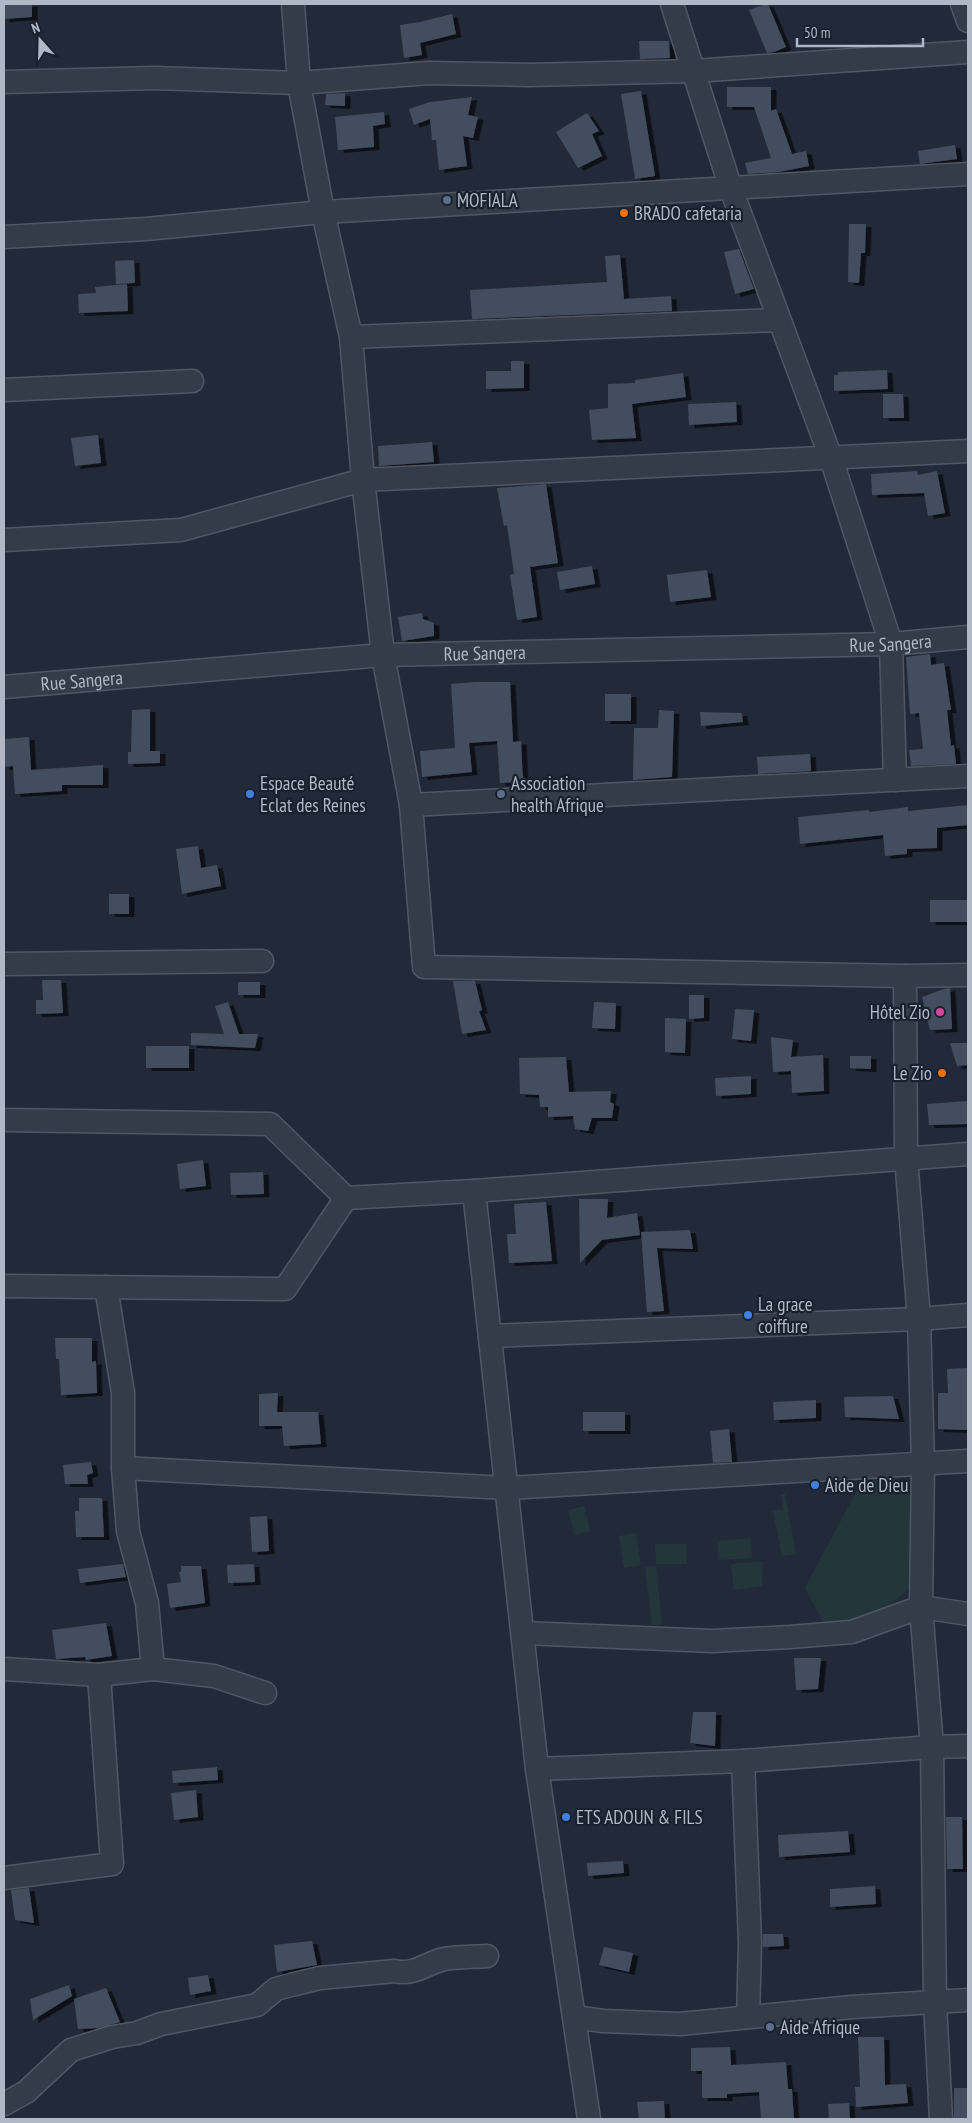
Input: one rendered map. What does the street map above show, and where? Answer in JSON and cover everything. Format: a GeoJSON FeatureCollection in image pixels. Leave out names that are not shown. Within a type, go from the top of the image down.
{"type":"FeatureCollection","features":[{"type":"Feature","properties":{"kind":"street"},"geometry":{"type":"LineString","coordinates":[[293,4],[299,82],[323,212],[351,337],[363,480],[383,655],[411,805],[424,967],[905,976],[968,975]]}},
{"type":"Feature","properties":{"kind":"street"},"geometry":{"type":"LineString","coordinates":[[672,4],[731,189],[831,458],[892,644],[895,780]]}},
{"type":"Feature","properties":{"kind":"street"},"geometry":{"type":"LineString","coordinates":[[962,4],[968,22]]}},
{"type":"Feature","properties":{"kind":"street"},"geometry":{"type":"LineString","coordinates":[[4,82],[155,78],[299,82],[429,73],[529,75],[694,71],[968,52]]}},
{"type":"Feature","properties":{"kind":"street"},"geometry":{"type":"LineString","coordinates":[[4,237],[146,229],[323,212],[968,174]]}},
{"type":"Feature","properties":{"kind":"street"},"geometry":{"type":"LineString","coordinates":[[351,337],[779,320]]}},
{"type":"Feature","properties":{"kind":"street"},"geometry":{"type":"LineString","coordinates":[[4,390],[192,380]]}},
{"type":"Feature","properties":{"kind":"street"},"geometry":{"type":"LineString","coordinates":[[4,540],[181,530],[363,480],[968,451]]}},
{"type":"Feature","properties":{"kind":"street","name":"Rue Sangera"},"geometry":{"type":"LineString","coordinates":[[4,686],[383,655],[892,644],[968,637]]}},
{"type":"Feature","properties":{"kind":"street"},"geometry":{"type":"LineString","coordinates":[[411,805],[968,776]]}},
{"type":"Feature","properties":{"kind":"street"},"geometry":{"type":"LineString","coordinates":[[4,964],[262,961]]}},
{"type":"Feature","properties":{"kind":"street"},"geometry":{"type":"LineString","coordinates":[[905,976],[906,1158],[919,1319],[923,1464],[921,1607],[932,1747],[934,2002],[941,2119]]}},
{"type":"Feature","properties":{"kind":"street"},"geometry":{"type":"LineString","coordinates":[[4,1120],[270,1124],[346,1198],[474,1191],[968,1154]]}},
{"type":"Feature","properties":{"kind":"street"},"geometry":{"type":"LineString","coordinates":[[474,1191],[537,1769],[588,2119]]}},
{"type":"Feature","properties":{"kind":"street"},"geometry":{"type":"LineString","coordinates":[[4,1286],[285,1289],[346,1198]]}},
{"type":"Feature","properties":{"kind":"street"},"geometry":{"type":"LineString","coordinates":[[106,1287],[123,1393],[123,1468],[128,1531],[147,1604],[153,1669]]}},
{"type":"Feature","properties":{"kind":"street"},"geometry":{"type":"LineString","coordinates":[[490,1336],[919,1319],[968,1315]]}},
{"type":"Feature","properties":{"kind":"street"},"geometry":{"type":"LineString","coordinates":[[123,1468],[507,1488],[968,1462]]}},
{"type":"Feature","properties":{"kind":"street"},"geometry":{"type":"LineString","coordinates":[[523,1634],[712,1640],[790,1637],[852,1632],[921,1607],[968,1614]]}},
{"type":"Feature","properties":{"kind":"street"},"geometry":{"type":"LineString","coordinates":[[4,1669],[99,1675],[153,1669],[214,1676],[265,1693]]}},
{"type":"Feature","properties":{"kind":"street"},"geometry":{"type":"LineString","coordinates":[[4,1878],[112,1864],[99,1675]]}},
{"type":"Feature","properties":{"kind":"street"},"geometry":{"type":"LineString","coordinates":[[537,1769],[743,1761],[968,1746]]}},
{"type":"Feature","properties":{"kind":"street"},"geometry":{"type":"LineString","coordinates":[[743,1761],[750,1943],[748,2017]]}},
{"type":"Feature","properties":{"kind":"street"},"geometry":{"type":"LineString","coordinates":[[4,2104],[26,2092],[72,2050],[112,2037],[137,2033],[169,2022],[257,2005],[276,1989],[320,1978],[395,1971],[404,1974],[430,1966],[444,1959],[487,1956]]}},
{"type":"Feature","properties":{"kind":"street"},"geometry":{"type":"LineString","coordinates":[[574,2017],[603,2021],[680,2024],[852,2007],[968,2000]]}},
{"type":"Feature","properties":{"kind":"green space"},"geometry":{"type":"Polygon","coordinates":[[[865,1475],[916,1482],[915,1583],[869,1624],[826,1628],[805,1588],[865,1475]]]}},
{"type":"Feature","properties":{"kind":"green space"},"geometry":{"type":"Polygon","coordinates":[[[785,1494],[796,1554],[782,1556],[773,1511],[783,1509],[781,1495],[785,1494]]]}},
{"type":"Feature","properties":{"kind":"green space"},"geometry":{"type":"Polygon","coordinates":[[[584,1506],[590,1531],[574,1535],[568,1510],[584,1506]]]}},
{"type":"Feature","properties":{"kind":"green space"},"geometry":{"type":"Polygon","coordinates":[[[636,1533],[641,1565],[624,1568],[619,1536],[636,1533]]]}},
{"type":"Feature","properties":{"kind":"green space"},"geometry":{"type":"Polygon","coordinates":[[[751,1538],[752,1558],[719,1560],[717,1541],[751,1538]]]}},
{"type":"Feature","properties":{"kind":"green space"},"geometry":{"type":"Polygon","coordinates":[[[655,1544],[686,1544],[687,1564],[656,1564],[655,1544]]]}},
{"type":"Feature","properties":{"kind":"green space"},"geometry":{"type":"Polygon","coordinates":[[[763,1561],[762,1586],[734,1590],[731,1564],[763,1561]]]}},
{"type":"Feature","properties":{"kind":"green space"},"geometry":{"type":"Polygon","coordinates":[[[656,1566],[662,1624],[652,1625],[645,1567],[656,1566]]]}},
{"type":"Feature","properties":{"kind":"building"},"geometry":{"type":"Polygon","coordinates":[[[4,4],[32,4],[32,17],[4,19],[4,4]]]}},
{"type":"Feature","properties":{"kind":"building"},"geometry":{"type":"Polygon","coordinates":[[[768,4],[786,47],[767,53],[749,10],[768,4]]]}},
{"type":"Feature","properties":{"kind":"building"},"geometry":{"type":"Polygon","coordinates":[[[452,14],[456,34],[420,43],[422,55],[404,58],[400,25],[452,14]]]}},
{"type":"Feature","properties":{"kind":"building"},"geometry":{"type":"Polygon","coordinates":[[[639,41],[669,41],[670,58],[640,59],[639,41]]]}},
{"type":"Feature","properties":{"kind":"building"},"geometry":{"type":"Polygon","coordinates":[[[727,87],[771,87],[771,111],[776,109],[792,154],[806,151],[809,166],[779,172],[748,174],[745,163],[771,158],[754,107],[727,107],[727,87]]]}},
{"type":"Feature","properties":{"kind":"building"},"geometry":{"type":"Polygon","coordinates":[[[641,91],[655,176],[635,179],[621,94],[641,91]]]}},
{"type":"Feature","properties":{"kind":"building"},"geometry":{"type":"Polygon","coordinates":[[[345,93],[345,106],[325,105],[326,94],[345,93]]]}},
{"type":"Feature","properties":{"kind":"building"},"geometry":{"type":"Polygon","coordinates":[[[472,97],[468,115],[478,117],[473,138],[463,136],[467,166],[439,170],[436,140],[432,140],[430,119],[414,125],[409,109],[430,102],[472,97]]]}},
{"type":"Feature","properties":{"kind":"building"},"geometry":{"type":"Polygon","coordinates":[[[384,112],[385,124],[373,126],[374,147],[338,150],[335,117],[384,112]]]}},
{"type":"Feature","properties":{"kind":"building"},"geometry":{"type":"Polygon","coordinates":[[[587,113],[599,131],[592,134],[602,156],[578,168],[556,132],[587,113]]]}},
{"type":"Feature","properties":{"kind":"building"},"geometry":{"type":"Polygon","coordinates":[[[955,145],[957,159],[920,164],[918,151],[955,145]]]}},
{"type":"Feature","properties":{"kind":"building"},"geometry":{"type":"Polygon","coordinates":[[[849,224],[866,224],[865,253],[861,253],[859,283],[848,282],[849,224]]]}},
{"type":"Feature","properties":{"kind":"building"},"geometry":{"type":"Polygon","coordinates":[[[739,249],[754,289],[735,294],[724,252],[739,249]]]}},
{"type":"Feature","properties":{"kind":"building"},"geometry":{"type":"Polygon","coordinates":[[[620,255],[624,299],[671,296],[672,311],[472,319],[470,290],[607,282],[605,256],[620,255]]]}},
{"type":"Feature","properties":{"kind":"building"},"geometry":{"type":"Polygon","coordinates":[[[134,260],[135,283],[116,284],[115,261],[134,260]]]}},
{"type":"Feature","properties":{"kind":"building"},"geometry":{"type":"Polygon","coordinates":[[[127,284],[128,311],[79,313],[78,294],[96,293],[95,287],[127,284]]]}},
{"type":"Feature","properties":{"kind":"building"},"geometry":{"type":"Polygon","coordinates":[[[511,361],[524,361],[524,388],[486,389],[486,371],[511,371],[511,361]]]}},
{"type":"Feature","properties":{"kind":"building"},"geometry":{"type":"Polygon","coordinates":[[[887,370],[888,389],[834,391],[834,375],[838,375],[838,372],[887,370]]]}},
{"type":"Feature","properties":{"kind":"building"},"geometry":{"type":"Polygon","coordinates":[[[683,373],[686,397],[632,404],[636,438],[592,440],[589,410],[608,408],[608,384],[635,383],[635,380],[683,373]]]}},
{"type":"Feature","properties":{"kind":"building"},"geometry":{"type":"Polygon","coordinates":[[[883,394],[903,394],[904,418],[883,418],[883,394]]]}},
{"type":"Feature","properties":{"kind":"building"},"geometry":{"type":"Polygon","coordinates":[[[736,402],[737,422],[689,425],[688,404],[736,402]]]}},
{"type":"Feature","properties":{"kind":"building"},"geometry":{"type":"Polygon","coordinates":[[[98,435],[101,463],[75,466],[71,438],[98,435]]]}},
{"type":"Feature","properties":{"kind":"building"},"geometry":{"type":"Polygon","coordinates":[[[432,442],[434,462],[379,466],[378,446],[432,442]]]}},
{"type":"Feature","properties":{"kind":"building"},"geometry":{"type":"Polygon","coordinates":[[[917,471],[918,475],[937,471],[945,513],[928,516],[924,493],[872,495],[871,474],[917,471]]]}},
{"type":"Feature","properties":{"kind":"building"},"geometry":{"type":"Polygon","coordinates":[[[546,484],[558,563],[530,567],[537,617],[517,620],[510,575],[514,574],[507,525],[504,526],[497,488],[546,484]]]}},
{"type":"Feature","properties":{"kind":"building"},"geometry":{"type":"Polygon","coordinates":[[[592,566],[595,584],[560,590],[557,572],[592,566]]]}},
{"type":"Feature","properties":{"kind":"building"},"geometry":{"type":"Polygon","coordinates":[[[707,570],[711,597],[670,602],[667,575],[707,570]]]}},
{"type":"Feature","properties":{"kind":"building"},"geometry":{"type":"Polygon","coordinates":[[[422,613],[423,619],[434,623],[434,636],[402,641],[398,617],[422,613]]]}},
{"type":"Feature","properties":{"kind":"building"},"geometry":{"type":"Polygon","coordinates":[[[930,654],[931,665],[944,663],[951,710],[947,710],[951,746],[954,745],[956,764],[911,766],[909,750],[923,749],[919,713],[910,714],[906,657],[930,654]]]}},
{"type":"Feature","properties":{"kind":"building"},"geometry":{"type":"Polygon","coordinates":[[[510,682],[513,742],[521,741],[523,782],[500,783],[497,741],[469,743],[472,772],[422,777],[420,751],[455,748],[451,684],[510,682]]]}},
{"type":"Feature","properties":{"kind":"building"},"geometry":{"type":"Polygon","coordinates":[[[605,694],[631,694],[631,721],[605,721],[605,694]]]}},
{"type":"Feature","properties":{"kind":"building"},"geometry":{"type":"Polygon","coordinates":[[[150,709],[150,751],[160,751],[160,763],[128,764],[128,752],[131,752],[132,710],[150,709]]]}},
{"type":"Feature","properties":{"kind":"building"},"geometry":{"type":"Polygon","coordinates":[[[659,710],[674,711],[672,777],[633,780],[634,728],[658,728],[659,710]]]}},
{"type":"Feature","properties":{"kind":"building"},"geometry":{"type":"Polygon","coordinates":[[[700,712],[742,713],[743,722],[701,726],[700,712]]]}},
{"type":"Feature","properties":{"kind":"building"},"geometry":{"type":"Polygon","coordinates":[[[29,737],[31,770],[103,765],[103,785],[62,785],[62,791],[15,794],[13,766],[4,767],[4,739],[29,737]]]}},
{"type":"Feature","properties":{"kind":"building"},"geometry":{"type":"Polygon","coordinates":[[[810,754],[811,771],[758,774],[757,757],[810,754]]]}},
{"type":"Feature","properties":{"kind":"building"},"geometry":{"type":"Polygon","coordinates":[[[968,805],[968,825],[937,828],[937,848],[907,849],[907,854],[885,856],[883,835],[800,844],[798,817],[908,807],[908,811],[968,805]]]}},
{"type":"Feature","properties":{"kind":"building"},"geometry":{"type":"Polygon","coordinates":[[[198,846],[201,868],[217,865],[221,886],[182,894],[176,849],[198,846]]]}},
{"type":"Feature","properties":{"kind":"building"},"geometry":{"type":"Polygon","coordinates":[[[109,894],[129,894],[129,914],[109,914],[109,894]]]}},
{"type":"Feature","properties":{"kind":"building"},"geometry":{"type":"Polygon","coordinates":[[[930,900],[968,900],[968,922],[930,922],[930,900]]]}},
{"type":"Feature","properties":{"kind":"building"},"geometry":{"type":"Polygon","coordinates":[[[42,980],[61,980],[63,1013],[36,1014],[36,1000],[43,1000],[42,980]]]}},
{"type":"Feature","properties":{"kind":"building"},"geometry":{"type":"Polygon","coordinates":[[[453,981],[475,981],[482,1010],[479,1011],[486,1030],[462,1034],[453,981]]]}},
{"type":"Feature","properties":{"kind":"building"},"geometry":{"type":"Polygon","coordinates":[[[238,982],[260,982],[260,995],[238,995],[238,982]]]}},
{"type":"Feature","properties":{"kind":"building"},"geometry":{"type":"Polygon","coordinates":[[[950,988],[952,1029],[930,1030],[922,997],[950,988]]]}},
{"type":"Feature","properties":{"kind":"building"},"geometry":{"type":"Polygon","coordinates":[[[689,995],[704,995],[704,1018],[689,1019],[689,995]]]}},
{"type":"Feature","properties":{"kind":"building"},"geometry":{"type":"Polygon","coordinates":[[[228,1002],[239,1034],[258,1034],[255,1048],[191,1045],[191,1033],[224,1034],[215,1006],[228,1002]]]}},
{"type":"Feature","properties":{"kind":"building"},"geometry":{"type":"Polygon","coordinates":[[[594,1002],[616,1003],[615,1029],[592,1028],[594,1002]]]}},
{"type":"Feature","properties":{"kind":"building"},"geometry":{"type":"Polygon","coordinates":[[[735,1009],[754,1010],[751,1041],[732,1039],[735,1009]]]}},
{"type":"Feature","properties":{"kind":"building"},"geometry":{"type":"Polygon","coordinates":[[[665,1018],[686,1019],[685,1053],[665,1052],[665,1018]]]}},
{"type":"Feature","properties":{"kind":"building"},"geometry":{"type":"Polygon","coordinates":[[[771,1037],[793,1040],[791,1057],[823,1055],[824,1091],[792,1093],[791,1071],[773,1072],[771,1037]]]}},
{"type":"Feature","properties":{"kind":"building"},"geometry":{"type":"Polygon","coordinates":[[[950,1043],[968,1043],[968,1065],[957,1066],[950,1043]]]}},
{"type":"Feature","properties":{"kind":"building"},"geometry":{"type":"Polygon","coordinates":[[[146,1046],[189,1046],[189,1068],[146,1068],[146,1046]]]}},
{"type":"Feature","properties":{"kind":"building"},"geometry":{"type":"Polygon","coordinates":[[[850,1056],[871,1056],[871,1069],[850,1068],[850,1056]]]}},
{"type":"Feature","properties":{"kind":"building"},"geometry":{"type":"Polygon","coordinates":[[[566,1057],[569,1092],[611,1091],[610,1102],[614,1104],[612,1118],[592,1118],[588,1131],[575,1129],[573,1116],[548,1117],[548,1107],[540,1107],[539,1095],[520,1094],[519,1058],[566,1057]]]}},
{"type":"Feature","properties":{"kind":"building"},"geometry":{"type":"Polygon","coordinates":[[[751,1076],[751,1094],[716,1096],[715,1078],[751,1076]]]}},
{"type":"Feature","properties":{"kind":"building"},"geometry":{"type":"Polygon","coordinates":[[[968,1101],[968,1124],[929,1125],[927,1104],[968,1101]]]}},
{"type":"Feature","properties":{"kind":"building"},"geometry":{"type":"Polygon","coordinates":[[[203,1160],[206,1186],[180,1189],[177,1164],[203,1160]]]}},
{"type":"Feature","properties":{"kind":"building"},"geometry":{"type":"Polygon","coordinates":[[[263,1172],[264,1194],[231,1195],[230,1173],[263,1172]]]}},
{"type":"Feature","properties":{"kind":"building"},"geometry":{"type":"Polygon","coordinates":[[[579,1199],[608,1199],[607,1218],[637,1213],[640,1235],[602,1240],[580,1263],[579,1199]]]}},
{"type":"Feature","properties":{"kind":"building"},"geometry":{"type":"Polygon","coordinates":[[[546,1202],[552,1261],[509,1263],[507,1234],[516,1234],[514,1204],[546,1202]]]}},
{"type":"Feature","properties":{"kind":"building"},"geometry":{"type":"Polygon","coordinates":[[[690,1230],[693,1249],[657,1248],[664,1311],[647,1312],[641,1232],[690,1230]]]}},
{"type":"Feature","properties":{"kind":"building"},"geometry":{"type":"Polygon","coordinates":[[[55,1338],[92,1338],[92,1362],[96,1361],[97,1393],[61,1395],[59,1359],[56,1359],[55,1338]]]}},
{"type":"Feature","properties":{"kind":"building"},"geometry":{"type":"Polygon","coordinates":[[[968,1368],[968,1430],[938,1429],[938,1393],[948,1393],[947,1369],[968,1368]]]}},
{"type":"Feature","properties":{"kind":"building"},"geometry":{"type":"Polygon","coordinates":[[[278,1393],[277,1412],[318,1412],[321,1444],[284,1446],[282,1426],[259,1426],[259,1394],[278,1393]]]}},
{"type":"Feature","properties":{"kind":"building"},"geometry":{"type":"Polygon","coordinates":[[[893,1396],[899,1419],[845,1417],[844,1397],[893,1396]]]}},
{"type":"Feature","properties":{"kind":"building"},"geometry":{"type":"Polygon","coordinates":[[[816,1400],[816,1418],[774,1420],[773,1402],[816,1400]]]}},
{"type":"Feature","properties":{"kind":"building"},"geometry":{"type":"Polygon","coordinates":[[[583,1412],[625,1412],[625,1431],[583,1431],[583,1412]]]}},
{"type":"Feature","properties":{"kind":"building"},"geometry":{"type":"Polygon","coordinates":[[[729,1429],[732,1462],[713,1463],[710,1431],[729,1429]]]}},
{"type":"Feature","properties":{"kind":"building"},"geometry":{"type":"Polygon","coordinates":[[[91,1462],[93,1473],[87,1475],[88,1484],[65,1484],[63,1465],[91,1462]]]}},
{"type":"Feature","properties":{"kind":"building"},"geometry":{"type":"Polygon","coordinates":[[[79,1498],[102,1498],[104,1537],[76,1537],[75,1511],[79,1511],[79,1498]]]}},
{"type":"Feature","properties":{"kind":"building"},"geometry":{"type":"Polygon","coordinates":[[[267,1516],[269,1551],[252,1552],[250,1517],[267,1516]]]}},
{"type":"Feature","properties":{"kind":"building"},"geometry":{"type":"Polygon","coordinates":[[[123,1564],[126,1577],[80,1583],[78,1569],[123,1564]]]}},
{"type":"Feature","properties":{"kind":"building"},"geometry":{"type":"Polygon","coordinates":[[[254,1564],[255,1582],[228,1583],[227,1565],[254,1564]]]}},
{"type":"Feature","properties":{"kind":"building"},"geometry":{"type":"Polygon","coordinates":[[[181,1566],[201,1566],[205,1603],[170,1608],[167,1584],[181,1582],[179,1572],[181,1572],[181,1566]]]}},
{"type":"Feature","properties":{"kind":"building"},"geometry":{"type":"Polygon","coordinates":[[[106,1623],[112,1656],[86,1660],[85,1657],[56,1659],[52,1630],[106,1623]]]}},
{"type":"Feature","properties":{"kind":"building"},"geometry":{"type":"Polygon","coordinates":[[[794,1658],[821,1658],[818,1689],[796,1690],[794,1658]]]}},
{"type":"Feature","properties":{"kind":"building"},"geometry":{"type":"Polygon","coordinates":[[[693,1712],[716,1712],[715,1746],[690,1743],[693,1712]]]}},
{"type":"Feature","properties":{"kind":"building"},"geometry":{"type":"Polygon","coordinates":[[[217,1767],[218,1780],[173,1783],[172,1771],[217,1767]]]}},
{"type":"Feature","properties":{"kind":"building"},"geometry":{"type":"Polygon","coordinates":[[[196,1790],[198,1817],[174,1820],[171,1793],[196,1790]]]}},
{"type":"Feature","properties":{"kind":"building"},"geometry":{"type":"Polygon","coordinates":[[[946,1817],[962,1817],[963,1869],[947,1869],[946,1817]]]}},
{"type":"Feature","properties":{"kind":"building"},"geometry":{"type":"Polygon","coordinates":[[[848,1831],[850,1852],[779,1857],[778,1835],[848,1831]]]}},
{"type":"Feature","properties":{"kind":"building"},"geometry":{"type":"Polygon","coordinates":[[[623,1861],[624,1873],[588,1876],[587,1863],[623,1861]]]}},
{"type":"Feature","properties":{"kind":"building"},"geometry":{"type":"Polygon","coordinates":[[[875,1886],[876,1904],[830,1907],[830,1889],[875,1886]]]}},
{"type":"Feature","properties":{"kind":"building"},"geometry":{"type":"Polygon","coordinates":[[[29,1888],[34,1923],[15,1920],[11,1890],[29,1888]]]}},
{"type":"Feature","properties":{"kind":"building"},"geometry":{"type":"Polygon","coordinates":[[[763,1934],[783,1934],[784,1946],[763,1947],[763,1934]]]}},
{"type":"Feature","properties":{"kind":"building"},"geometry":{"type":"Polygon","coordinates":[[[312,1941],[317,1965],[277,1972],[274,1945],[312,1941]]]}},
{"type":"Feature","properties":{"kind":"building"},"geometry":{"type":"Polygon","coordinates":[[[604,1947],[633,1953],[629,1972],[599,1965],[604,1947]]]}},
{"type":"Feature","properties":{"kind":"building"},"geometry":{"type":"Polygon","coordinates":[[[208,1975],[211,1991],[190,1995],[188,1978],[208,1975]]]}},
{"type":"Feature","properties":{"kind":"building"},"geometry":{"type":"Polygon","coordinates":[[[69,1985],[72,1996],[33,2020],[30,1999],[69,1985]]]}},
{"type":"Feature","properties":{"kind":"building"},"geometry":{"type":"Polygon","coordinates":[[[106,1988],[120,2022],[98,2028],[78,2029],[74,1999],[106,1988]]]}},
{"type":"Feature","properties":{"kind":"building"},"geometry":{"type":"Polygon","coordinates":[[[858,2037],[884,2037],[885,2085],[906,2084],[908,2103],[856,2107],[855,2087],[860,2087],[858,2037]]]}},
{"type":"Feature","properties":{"kind":"building"},"geometry":{"type":"Polygon","coordinates":[[[730,2047],[731,2065],[786,2062],[788,2089],[792,2089],[794,2119],[761,2119],[759,2092],[727,2094],[727,2098],[702,2098],[702,2071],[691,2071],[691,2048],[730,2047]]]}},
{"type":"Feature","properties":{"kind":"building"},"geometry":{"type":"Polygon","coordinates":[[[954,2088],[968,2088],[968,2119],[954,2119],[954,2088]]]}},
{"type":"Feature","properties":{"kind":"building"},"geometry":{"type":"Polygon","coordinates":[[[664,2101],[665,2119],[639,2119],[637,2102],[664,2101]]]}},
{"type":"Feature","properties":{"kind":"building"},"geometry":{"type":"Polygon","coordinates":[[[849,2103],[850,2119],[829,2119],[828,2104],[849,2103]]]}},
{"type":"Feature","properties":{"kind":"place","name":"MOFIALA"},"geometry":{"type":"Point","coordinates":[447,200]}},
{"type":"Feature","properties":{"kind":"place","name":"BRADO cafetaria"},"geometry":{"type":"Point","coordinates":[624,213]}},
{"type":"Feature","properties":{"kind":"place","name":"Espace Beauté Eclat des Reines"},"geometry":{"type":"Point","coordinates":[250,794]}},
{"type":"Feature","properties":{"kind":"place","name":"Association health Afrique"},"geometry":{"type":"Point","coordinates":[501,794]}},
{"type":"Feature","properties":{"kind":"place","name":"Hôtel Zio"},"geometry":{"type":"Point","coordinates":[940,1012]}},
{"type":"Feature","properties":{"kind":"place","name":"Le Zio"},"geometry":{"type":"Point","coordinates":[942,1073]}},
{"type":"Feature","properties":{"kind":"place","name":"La grace coiffure"},"geometry":{"type":"Point","coordinates":[748,1315]}},
{"type":"Feature","properties":{"kind":"place","name":"Aide de Dieu"},"geometry":{"type":"Point","coordinates":[815,1485]}},
{"type":"Feature","properties":{"kind":"place","name":"ETS ADOUN & FILS"},"geometry":{"type":"Point","coordinates":[566,1817]}},
{"type":"Feature","properties":{"kind":"place","name":"Aide Afrique"},"geometry":{"type":"Point","coordinates":[770,2027]}}]}
